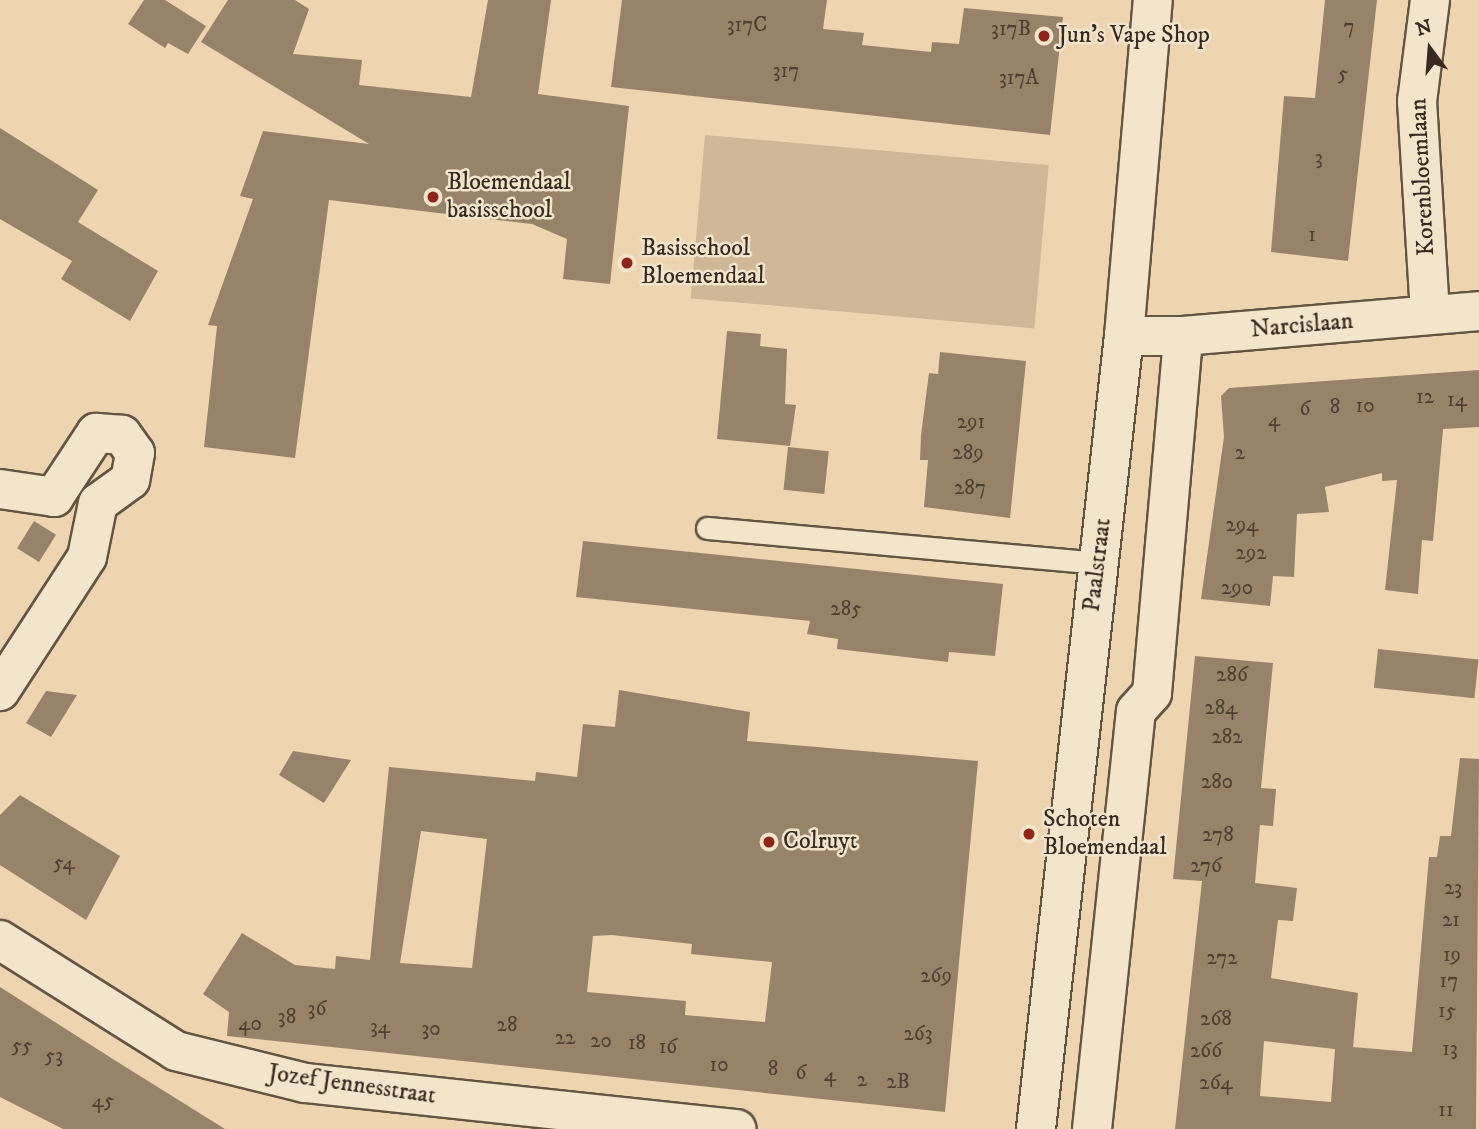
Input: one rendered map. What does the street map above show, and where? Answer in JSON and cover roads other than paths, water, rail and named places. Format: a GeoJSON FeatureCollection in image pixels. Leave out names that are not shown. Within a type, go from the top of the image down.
{"type":"FeatureCollection","features":[{"type":"Feature","properties":{"kind":"street","name":"Paalstraat"},"geometry":{"type":"LineString","coordinates":[[1036,1129],[1124,335],[1153,0]]}},
{"type":"Feature","properties":{"kind":"street","name":"Korenbloemlaan"},"geometry":{"type":"LineString","coordinates":[[1430,0],[1417,101],[1430,313]]}},
{"type":"Feature","properties":{"kind":"street","name":"Narcislaan"},"geometry":{"type":"LineString","coordinates":[[1124,335],[1183,336],[1479,310]]}},
{"type":"Feature","properties":{"kind":"street"},"geometry":{"type":"LineString","coordinates":[[1092,1129],[1136,711],[1152,693],[1183,336]]}},
{"type":"Feature","properties":{"kind":"street"},"geometry":{"type":"LineString","coordinates":[[0,691],[87,557],[98,503],[130,480],[135,453],[122,435],[96,433],[54,497]]}},
{"type":"Feature","properties":{"kind":"street"},"geometry":{"type":"LineString","coordinates":[[0,489],[98,503]]}},
{"type":"Feature","properties":{"kind":"street","name":"Jozef Jennesstraat"},"geometry":{"type":"LineString","coordinates":[[0,940],[176,1051],[305,1083],[737,1129]]}},
{"type":"Feature","properties":{"kind":"lane"},"geometry":{"type":"LineString","coordinates":[[707,528],[1097,563]]}},
{"type":"Feature","properties":{"kind":"place","name":"Jun's Vape Shop"},"geometry":{"type":"Point","coordinates":[1044,36]}},
{"type":"Feature","properties":{"kind":"place","name":"Bloemendaal basisschool"},"geometry":{"type":"Point","coordinates":[433,197]}},
{"type":"Feature","properties":{"kind":"place","name":"Basisschool Bloemendaal"},"geometry":{"type":"Point","coordinates":[627,263]}},
{"type":"Feature","properties":{"kind":"place","name":"Schoten Bloemendaal"},"geometry":{"type":"Point","coordinates":[1029,834]}},
{"type":"Feature","properties":{"kind":"place","name":"Colruyt"},"geometry":{"type":"Point","coordinates":[769,842]}}]}
